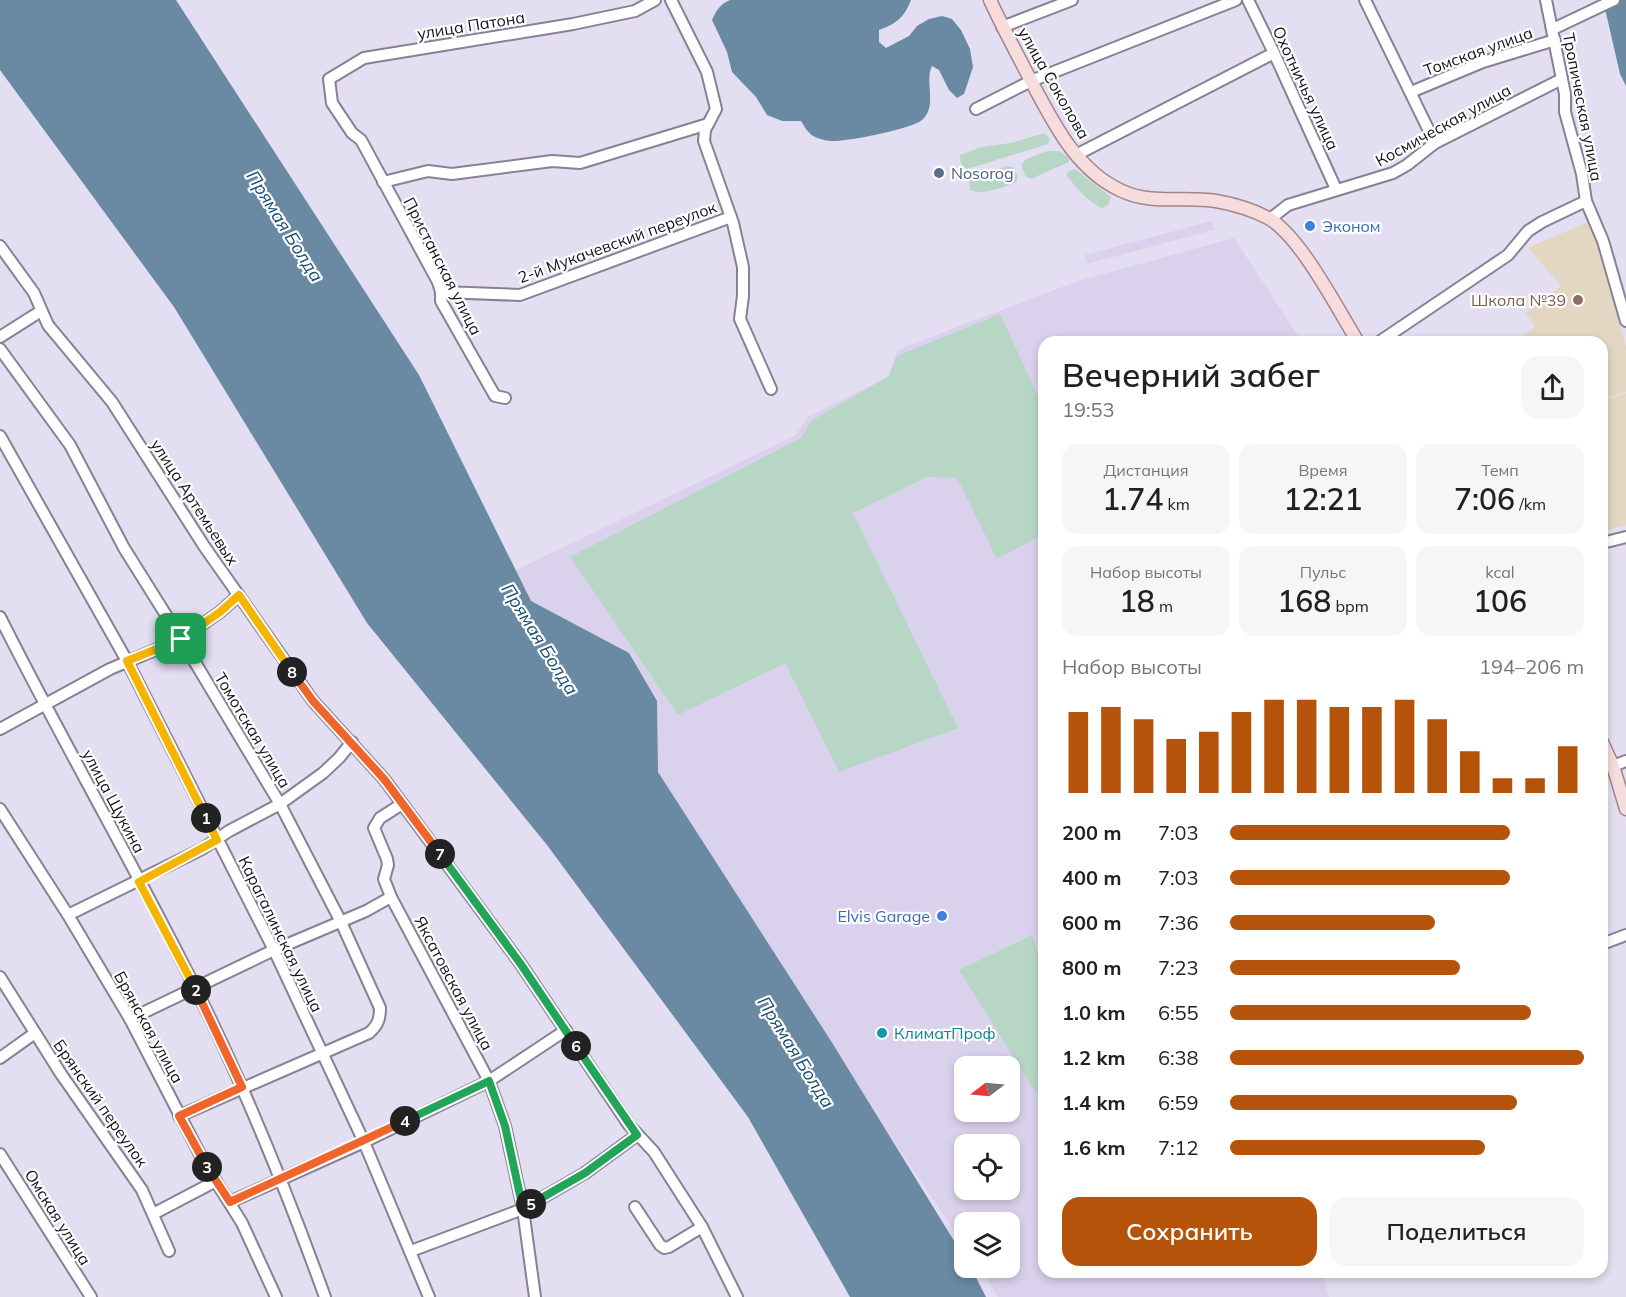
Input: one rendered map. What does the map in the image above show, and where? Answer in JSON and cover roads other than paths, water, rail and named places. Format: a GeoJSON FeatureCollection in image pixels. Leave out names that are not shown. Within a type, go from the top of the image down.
{"type":"FeatureCollection","features":[{"type":"Feature","properties":{"kind":"main road","name":"улица Соколова"},"geometry":{"type":"LineString","coordinates":[[990,0],[1031,81],[1076,155],[1107,182],[1128,194],[1177,201],[1215,201],[1246,209],[1269,219],[1288,235],[1309,261],[1354,336]]}},
{"type":"Feature","properties":{"kind":"main road"},"geometry":{"type":"LineString","coordinates":[[1608,755],[1626,810]]}},
{"type":"Feature","properties":{"kind":"street","name":"улица Патона"},"geometry":{"type":"LineString","coordinates":[[329,79],[364,58],[573,24],[635,11],[655,0]]}},
{"type":"Feature","properties":{"kind":"street"},"geometry":{"type":"LineString","coordinates":[[671,0],[707,72],[716,110],[705,130],[704,141],[731,217],[743,267],[740,319],[771,389]]}},
{"type":"Feature","properties":{"kind":"street"},"geometry":{"type":"LineString","coordinates":[[1002,27],[1072,0]]}},
{"type":"Feature","properties":{"kind":"street"},"geometry":{"type":"LineString","coordinates":[[976,109],[1031,81],[1236,0]]}},
{"type":"Feature","properties":{"kind":"street","name":"Охотничья улица"},"geometry":{"type":"LineString","coordinates":[[1248,0],[1336,189]]}},
{"type":"Feature","properties":{"kind":"street"},"geometry":{"type":"LineString","coordinates":[[1365,0],[1435,143]]}},
{"type":"Feature","properties":{"kind":"street","name":"Тропическая улица"},"geometry":{"type":"LineString","coordinates":[[1546,0],[1562,79],[1565,112],[1582,174],[1586,201],[1603,241],[1626,321]]}},
{"type":"Feature","properties":{"kind":"street","name":"Томская улица"},"geometry":{"type":"LineString","coordinates":[[1411,92],[1554,34],[1601,5],[1614,0]]}},
{"type":"Feature","properties":{"kind":"street"},"geometry":{"type":"LineString","coordinates":[[1076,155],[1274,53]]}},
{"type":"Feature","properties":{"kind":"street","name":"Пристанская улица"},"geometry":{"type":"LineString","coordinates":[[329,79],[332,103],[352,133],[361,140],[438,282],[441,301],[495,396],[505,398]]}},
{"type":"Feature","properties":{"kind":"street","name":"Космическая улица"},"geometry":{"type":"LineString","coordinates":[[1269,219],[1288,205],[1393,173],[1435,143],[1562,79]]}},
{"type":"Feature","properties":{"kind":"street"},"geometry":{"type":"LineString","coordinates":[[383,182],[428,171],[452,174],[552,161],[580,163],[708,124]]}},
{"type":"Feature","properties":{"kind":"street"},"geometry":{"type":"LineString","coordinates":[[1387,336],[1508,255],[1528,231],[1586,201]]}},
{"type":"Feature","properties":{"kind":"street","name":"2-й Мукачевский переулок"},"geometry":{"type":"LineString","coordinates":[[441,292],[520,294],[731,217]]}},
{"type":"Feature","properties":{"kind":"street","name":"улица Артемьевых"},"geometry":{"type":"LineString","coordinates":[[0,246],[34,294],[48,325],[112,402],[204,546],[313,701],[352,742],[402,804],[520,963],[637,1135],[654,1152],[702,1227],[737,1297]]}},
{"type":"Feature","properties":{"kind":"street"},"geometry":{"type":"LineString","coordinates":[[0,337],[41,310]]}},
{"type":"Feature","properties":{"kind":"street","name":"Томотская улица"},"geometry":{"type":"LineString","coordinates":[[0,349],[70,445],[124,548],[280,804],[341,922],[376,997],[380,1018],[376,1026],[369,1033],[322,1053]]}},
{"type":"Feature","properties":{"kind":"street","name":"Карагалинская улица"},"geometry":{"type":"LineString","coordinates":[[0,436],[127,661],[274,950],[364,1142],[429,1297]]}},
{"type":"Feature","properties":{"kind":"street"},"geometry":{"type":"LineString","coordinates":[[1608,542],[1626,537]]}},
{"type":"Feature","properties":{"kind":"street"},"geometry":{"type":"LineString","coordinates":[[0,729],[127,661],[181,639],[220,612],[239,595]]}},
{"type":"Feature","properties":{"kind":"street","name":"улица Щукина"},"geometry":{"type":"LineString","coordinates":[[0,617],[194,987],[242,1087],[281,1180],[325,1297]]}},
{"type":"Feature","properties":{"kind":"street"},"geometry":{"type":"LineString","coordinates":[[68,915],[139,882],[280,804],[323,773],[352,742]]}},
{"type":"Feature","properties":{"kind":"street"},"geometry":{"type":"LineString","coordinates":[[1613,766],[1626,760]]}},
{"type":"Feature","properties":{"kind":"street","name":"Яксатовская улица"},"geometry":{"type":"LineString","coordinates":[[402,804],[380,818],[374,828],[387,859],[388,865],[384,879],[391,897],[489,1081],[505,1126],[523,1209],[535,1297]]}},
{"type":"Feature","properties":{"kind":"street","name":"Брянская улица"},"geometry":{"type":"LineString","coordinates":[[0,809],[68,915],[130,1019],[205,1164],[230,1202],[276,1297]]}},
{"type":"Feature","properties":{"kind":"street"},"geometry":{"type":"LineString","coordinates":[[130,1019],[274,950],[366,911],[391,897]]}},
{"type":"Feature","properties":{"kind":"street"},"geometry":{"type":"LineString","coordinates":[[1608,942],[1626,935]]}},
{"type":"Feature","properties":{"kind":"street","name":"Брянский переулок"},"geometry":{"type":"LineString","coordinates":[[0,977],[61,1074],[131,1173],[153,1214],[169,1251]]}},
{"type":"Feature","properties":{"kind":"street"},"geometry":{"type":"LineString","coordinates":[[230,1202],[364,1142],[489,1081],[566,1030]]}},
{"type":"Feature","properties":{"kind":"street"},"geometry":{"type":"LineString","coordinates":[[0,1058],[35,1033]]}},
{"type":"Feature","properties":{"kind":"street"},"geometry":{"type":"LineString","coordinates":[[179,1116],[322,1053]]}},
{"type":"Feature","properties":{"kind":"street"},"geometry":{"type":"LineString","coordinates":[[411,1251],[523,1209],[585,1173],[637,1135]]}},
{"type":"Feature","properties":{"kind":"street","name":"Омская улица"},"geometry":{"type":"LineString","coordinates":[[0,1154],[91,1297]]}},
{"type":"Feature","properties":{"kind":"street"},"geometry":{"type":"LineString","coordinates":[[153,1214],[216,1181]]}},
{"type":"Feature","properties":{"kind":"street"},"geometry":{"type":"LineString","coordinates":[[635,1207],[664,1248],[702,1227]]}},
{"type":"Feature","properties":{"kind":"water","name":"Прямая Болда"},"geometry":{"type":"Polygon","coordinates":[[[0,0],[176,0],[419,375],[531,601],[629,653],[657,701],[658,772],[831,1041],[954,1241],[954,1278],[976,1278],[986,1297],[850,1297],[748,1117],[547,845],[367,623],[174,307],[0,70],[0,0]]]}},
{"type":"Feature","properties":{"kind":"water"},"geometry":{"type":"Polygon","coordinates":[[[730,0],[911,0],[899,20],[879,30],[879,42],[886,48],[909,36],[917,26],[929,19],[942,16],[952,19],[961,30],[970,49],[973,67],[964,94],[957,98],[949,90],[939,70],[932,66],[929,79],[929,108],[927,114],[916,124],[839,141],[817,138],[809,133],[801,121],[782,121],[767,115],[756,97],[732,72],[727,52],[712,20],[719,8],[730,0]]]}},
{"type":"Feature","properties":{"kind":"water"},"geometry":{"type":"Polygon","coordinates":[[[1603,0],[1626,0],[1626,86],[1620,74],[1603,0]]]}},
{"type":"Feature","properties":{"kind":"place","name":"Nosorog"},"geometry":{"type":"Point","coordinates":[939,173]}},
{"type":"Feature","properties":{"kind":"place","name":"Эконом"},"geometry":{"type":"Point","coordinates":[1310,226]}},
{"type":"Feature","properties":{"kind":"place","name":"Школа №39"},"geometry":{"type":"Point","coordinates":[1578,300]}},
{"type":"Feature","properties":{"kind":"place","name":"Elvis Garage"},"geometry":{"type":"Point","coordinates":[942,916]}},
{"type":"Feature","properties":{"kind":"place","name":"КлиматПроф"},"geometry":{"type":"Point","coordinates":[882,1033]}}]}
